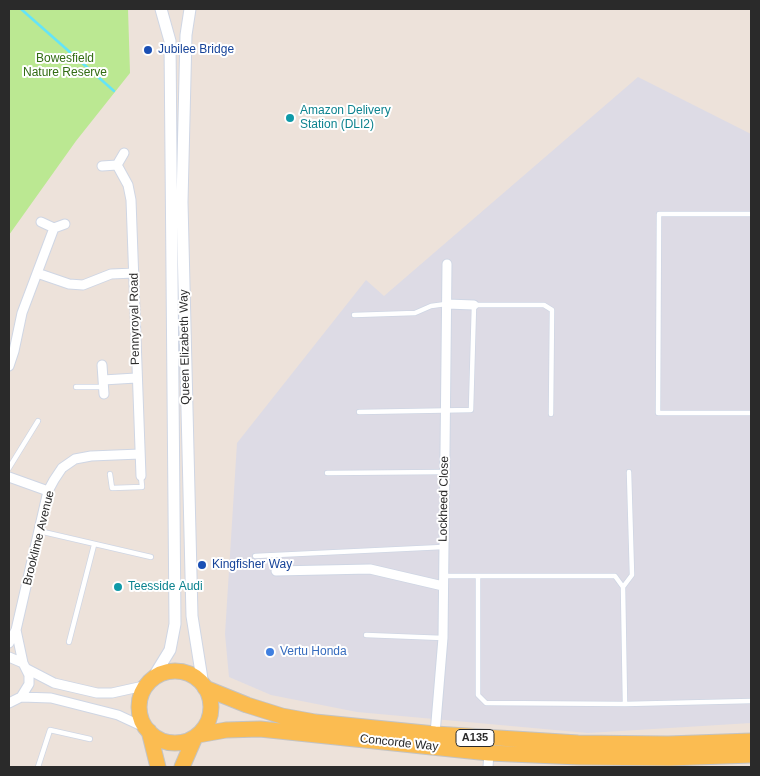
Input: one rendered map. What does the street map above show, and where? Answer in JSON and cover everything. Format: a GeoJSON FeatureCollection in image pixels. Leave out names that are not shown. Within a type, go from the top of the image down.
{"type":"FeatureCollection","features":[{"type":"Feature","properties":{"kind":"main road","name":"A135"},"geometry":{"type":"LineString","coordinates":[[149,683],[163,674],[176,672],[192,676],[204,686]]}},
{"type":"Feature","properties":{"kind":"main road"},"geometry":{"type":"LineString","coordinates":[[149,683],[141,697],[139,708],[158,767]]}},
{"type":"Feature","properties":{"kind":"main road","name":"Concorde Way"},"geometry":{"type":"LineString","coordinates":[[204,686],[247,705],[282,716],[315,722],[435,734],[578,743],[668,744],[751,741]]}},
{"type":"Feature","properties":{"kind":"main road"},"geometry":{"type":"LineString","coordinates":[[182,767],[196,736],[210,717],[210,700],[204,686]]}},
{"type":"Feature","properties":{"kind":"main road","name":"A135"},"geometry":{"type":"LineString","coordinates":[[147,729],[162,741],[174,743],[187,741],[196,736]]}},
{"type":"Feature","properties":{"kind":"main road","name":"Concorde Way"},"geometry":{"type":"LineString","coordinates":[[196,736],[226,730],[260,729],[489,760],[579,758],[671,763],[751,755]]}},
{"type":"Feature","properties":{"kind":"street","name":"Queen Elizabeth Way"},"geometry":{"type":"LineString","coordinates":[[149,683],[170,650],[175,624],[170,41],[161,9]]}},
{"type":"Feature","properties":{"kind":"street","name":"Queen Elizabeth Way"},"geometry":{"type":"LineString","coordinates":[[190,9],[186,35],[182,202],[192,616],[204,686]]}},
{"type":"Feature","properties":{"kind":"street"},"geometry":{"type":"LineString","coordinates":[[102,166],[117,164],[124,153]]}},
{"type":"Feature","properties":{"kind":"street","name":"Pennyroyal Road"},"geometry":{"type":"LineString","coordinates":[[117,164],[128,185],[131,200],[141,476]]}},
{"type":"Feature","properties":{"kind":"street"},"geometry":{"type":"LineString","coordinates":[[40,222],[54,228],[65,224]]}},
{"type":"Feature","properties":{"kind":"street"},"geometry":{"type":"LineString","coordinates":[[9,366],[22,313],[54,228]]}},
{"type":"Feature","properties":{"kind":"street","name":"Lockheed Close"},"geometry":{"type":"LineString","coordinates":[[435,734],[443,638],[448,264]]}},
{"type":"Feature","properties":{"kind":"street"},"geometry":{"type":"LineString","coordinates":[[37,273],[69,284],[82,285],[111,274],[134,273]]}},
{"type":"Feature","properties":{"kind":"street"},"geometry":{"type":"LineString","coordinates":[[448,304],[474,305]]}},
{"type":"Feature","properties":{"kind":"street"},"geometry":{"type":"LineString","coordinates":[[102,364],[104,387],[136,378]]}},
{"type":"Feature","properties":{"kind":"street","name":"Brooklime Avenue"},"geometry":{"type":"LineString","coordinates":[[16,630],[48,491],[62,468],[75,459],[91,456],[140,454]]}},
{"type":"Feature","properties":{"kind":"street"},"geometry":{"type":"LineString","coordinates":[[9,477],[48,491]]}},
{"type":"Feature","properties":{"kind":"street"},"geometry":{"type":"LineString","coordinates":[[276,570],[370,569],[443,586]]}},
{"type":"Feature","properties":{"kind":"street"},"geometry":{"type":"LineString","coordinates":[[9,643],[16,630]]}},
{"type":"Feature","properties":{"kind":"street"},"geometry":{"type":"LineString","coordinates":[[16,630],[29,684],[21,697]]}},
{"type":"Feature","properties":{"kind":"street"},"geometry":{"type":"LineString","coordinates":[[9,657],[54,683],[97,693],[112,693],[149,683]]}},
{"type":"Feature","properties":{"kind":"street"},"geometry":{"type":"LineString","coordinates":[[9,703],[21,697],[40,696],[100,709],[118,715],[147,729]]}},
{"type":"Feature","properties":{"kind":"lane"},"geometry":{"type":"LineString","coordinates":[[751,214],[660,214],[658,404],[658,413],[751,413]]}},
{"type":"Feature","properties":{"kind":"lane"},"geometry":{"type":"LineString","coordinates":[[354,315],[415,314],[431,306],[448,304]]}},
{"type":"Feature","properties":{"kind":"lane"},"geometry":{"type":"LineString","coordinates":[[359,412],[471,410],[474,305],[544,305],[552,310],[552,414]]}},
{"type":"Feature","properties":{"kind":"lane"},"geometry":{"type":"LineString","coordinates":[[76,387],[104,387]]}},
{"type":"Feature","properties":{"kind":"lane"},"geometry":{"type":"LineString","coordinates":[[9,468],[38,421]]}},
{"type":"Feature","properties":{"kind":"lane"},"geometry":{"type":"LineString","coordinates":[[327,474],[444,472]]}},
{"type":"Feature","properties":{"kind":"lane"},"geometry":{"type":"LineString","coordinates":[[623,586],[632,575],[629,472]]}},
{"type":"Feature","properties":{"kind":"lane"},"geometry":{"type":"LineString","coordinates":[[110,474],[112,488],[142,486],[141,476]]}},
{"type":"Feature","properties":{"kind":"lane"},"geometry":{"type":"LineString","coordinates":[[39,532],[150,557]]}},
{"type":"Feature","properties":{"kind":"lane"},"geometry":{"type":"LineString","coordinates":[[70,642],[94,545]]}},
{"type":"Feature","properties":{"kind":"lane"},"geometry":{"type":"LineString","coordinates":[[255,556],[443,547]]}},
{"type":"Feature","properties":{"kind":"lane"},"geometry":{"type":"LineString","coordinates":[[443,576],[615,576],[623,586],[625,704]]}},
{"type":"Feature","properties":{"kind":"lane"},"geometry":{"type":"LineString","coordinates":[[478,576],[478,695],[486,703],[625,704],[751,702]]}},
{"type":"Feature","properties":{"kind":"lane"},"geometry":{"type":"LineString","coordinates":[[366,635],[443,638]]}},
{"type":"Feature","properties":{"kind":"lane"},"geometry":{"type":"LineString","coordinates":[[38,767],[50,730],[90,739]]}},
{"type":"Feature","properties":{"kind":"shaded area"},"geometry":{"type":"Polygon","coordinates":[[[638,77],[751,134],[751,723],[588,733],[357,712],[271,695],[229,677],[225,634],[237,443],[366,280],[384,296],[638,77]]]}},
{"type":"Feature","properties":{"kind":"green space","name":"Bowesfield Nature Reserve"},"geometry":{"type":"Polygon","coordinates":[[[9,9],[128,9],[130,73],[76,141],[9,235],[9,9]]]}},
{"type":"Feature","properties":{"kind":"waterway"},"geometry":{"type":"LineString","coordinates":[[21,9],[114,91]]}},
{"type":"Feature","properties":{"kind":"place","name":"Jubilee Bridge"},"geometry":{"type":"Point","coordinates":[148,50]}},
{"type":"Feature","properties":{"kind":"place","name":"Amazon Delivery Station (DLI2)"},"geometry":{"type":"Point","coordinates":[290,118]}},
{"type":"Feature","properties":{"kind":"place","name":"Kingfisher Way"},"geometry":{"type":"Point","coordinates":[202,565]}},
{"type":"Feature","properties":{"kind":"place","name":"Teesside Audi"},"geometry":{"type":"Point","coordinates":[118,587]}},
{"type":"Feature","properties":{"kind":"place","name":"Vertu Honda"},"geometry":{"type":"Point","coordinates":[270,652]}}]}
